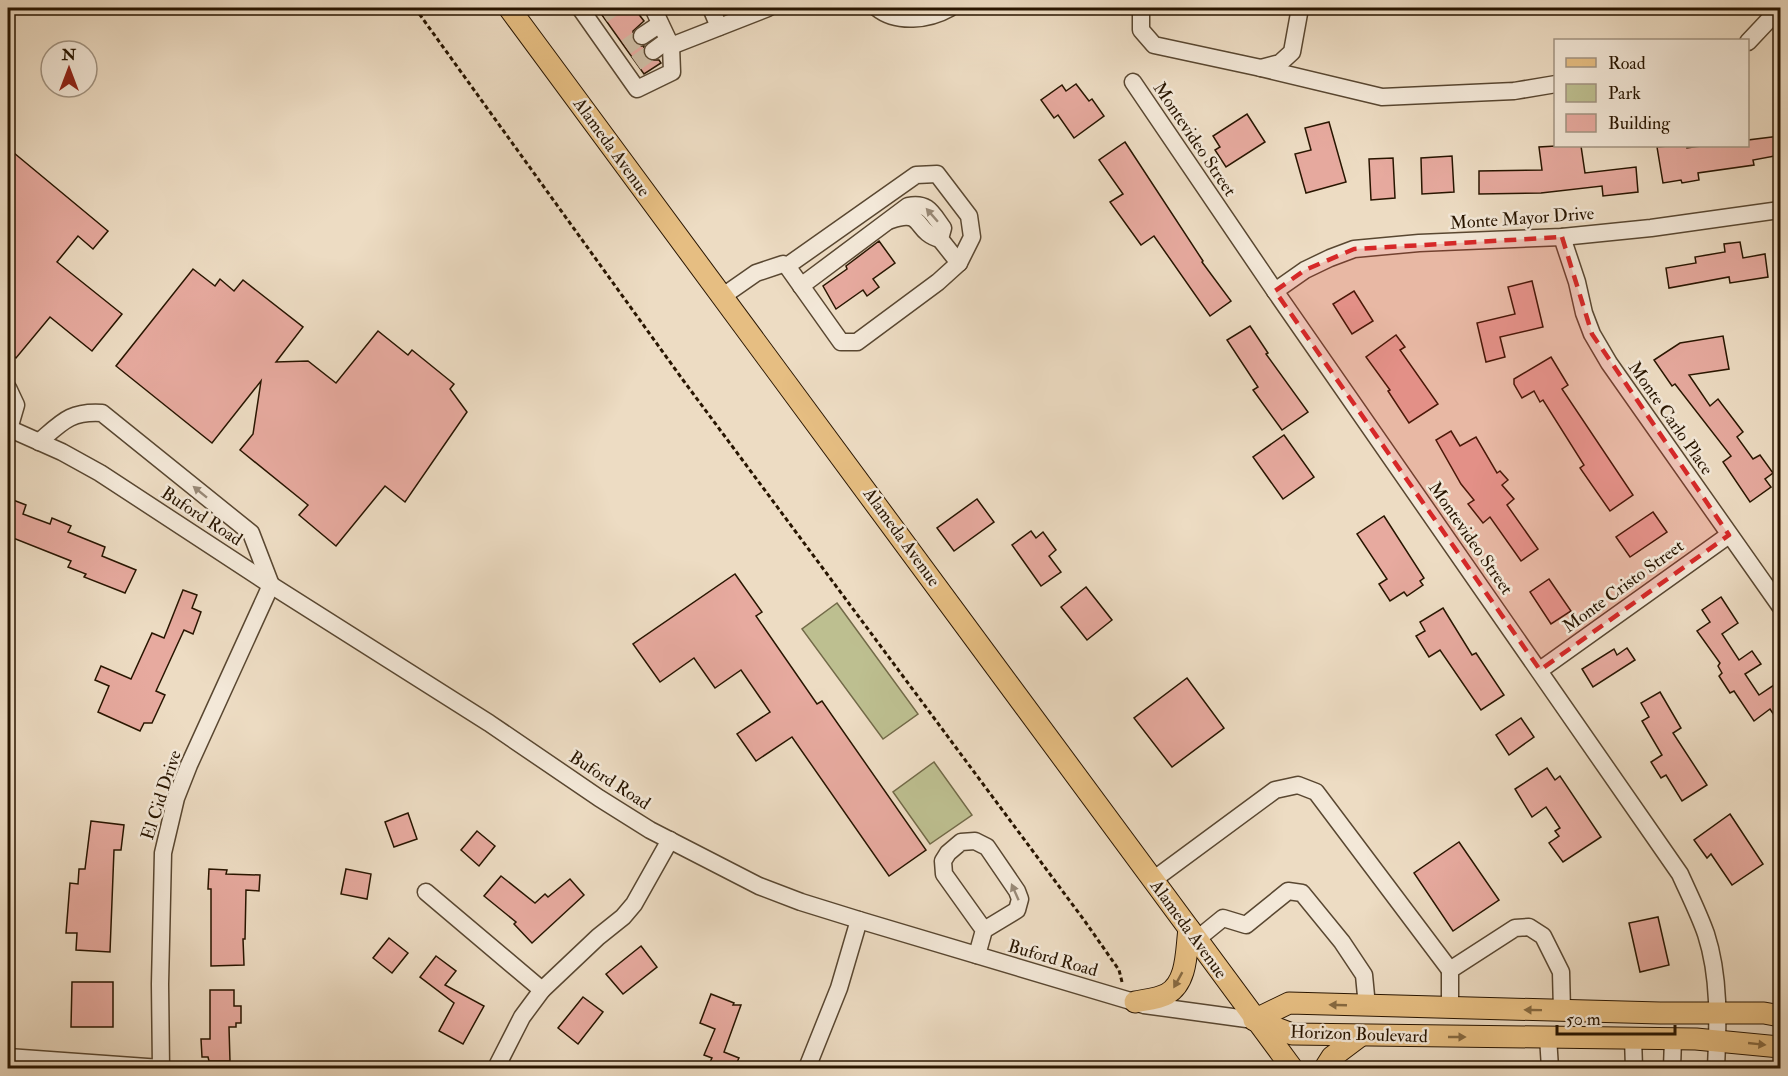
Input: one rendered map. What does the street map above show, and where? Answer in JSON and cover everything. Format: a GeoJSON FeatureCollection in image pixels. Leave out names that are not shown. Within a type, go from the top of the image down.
{"type":"FeatureCollection","features":[{"type":"Feature","properties":{"kind":"main road","name":"Alameda Avenue"},"geometry":{"type":"LineString","coordinates":[[509,8],[1193,934],[1254,1020],[1292,1068]]}},
{"type":"Feature","properties":{"kind":"main road"},"geometry":{"type":"LineString","coordinates":[[1130,1001],[1166,995],[1178,984],[1193,934]]}},
{"type":"Feature","properties":{"kind":"main road","name":"Horizon Boulevard"},"geometry":{"type":"LineString","coordinates":[[1254,1020],[1289,1003],[1562,1011],[1764,1013],[1780,1016]]}},
{"type":"Feature","properties":{"kind":"main road","name":"Horizon Boulevard"},"geometry":{"type":"LineString","coordinates":[[1254,1020],[1292,1034],[1673,1039],[1780,1047]]}},
{"type":"Feature","properties":{"kind":"main road"},"geometry":{"type":"LineString","coordinates":[[1325,1068],[1332,1057],[1360,1036]]}},
{"type":"Feature","properties":{"kind":"street"},"geometry":{"type":"LineString","coordinates":[[581,8],[597,19],[630,67],[637,89],[672,72],[669,43],[652,8]]}},
{"type":"Feature","properties":{"kind":"street"},"geometry":{"type":"LineString","coordinates":[[711,8],[719,27]]}},
{"type":"Feature","properties":{"kind":"street"},"geometry":{"type":"LineString","coordinates":[[653,51],[669,43],[768,8]]}},
{"type":"Feature","properties":{"kind":"street"},"geometry":{"type":"LineString","coordinates":[[877,8],[885,14],[898,12],[914,18],[936,16],[950,8]]}},
{"type":"Feature","properties":{"kind":"street"},"geometry":{"type":"LineString","coordinates":[[1141,8],[1141,30],[1154,45],[1382,97],[1514,92],[1554,84]]}},
{"type":"Feature","properties":{"kind":"street"},"geometry":{"type":"LineString","coordinates":[[1261,68],[1280,63],[1292,52],[1300,8]]}},
{"type":"Feature","properties":{"kind":"street"},"geometry":{"type":"LineString","coordinates":[[1749,41],[1780,8]]}},
{"type":"Feature","properties":{"kind":"street"},"geometry":{"type":"LineString","coordinates":[[642,36],[660,24]]}},
{"type":"Feature","properties":{"kind":"street","name":"Montevideo Street"},"geometry":{"type":"LineString","coordinates":[[1133,82],[1275,291],[1680,874],[1707,936],[1714,971],[1718,1014],[1716,1068]]}},
{"type":"Feature","properties":{"kind":"street"},"geometry":{"type":"LineString","coordinates":[[723,296],[756,273],[783,264],[787,266],[841,342],[857,342],[938,282],[958,263],[972,237],[969,216],[937,174],[916,175],[787,266]]}},
{"type":"Feature","properties":{"kind":"street"},"geometry":{"type":"LineString","coordinates":[[801,286],[908,206],[918,204],[928,208],[943,228],[940,239],[958,263]]}},
{"type":"Feature","properties":{"kind":"street","name":"Monte Mayor Drive"},"geometry":{"type":"LineString","coordinates":[[1275,291],[1305,270],[1354,249],[1409,244],[1562,237],[1651,228],[1780,210]]}},
{"type":"Feature","properties":{"kind":"street","name":"Monte Carlo Place"},"geometry":{"type":"LineString","coordinates":[[1562,237],[1584,313],[1592,334],[1609,363],[1780,606]]}},
{"type":"Feature","properties":{"kind":"street"},"geometry":{"type":"LineString","coordinates":[[8,388],[16,405],[8,428]]}},
{"type":"Feature","properties":{"kind":"street"},"geometry":{"type":"LineString","coordinates":[[39,442],[64,421],[84,412],[102,413],[251,533],[271,585]]}},
{"type":"Feature","properties":{"kind":"street","name":"Buford Road"},"geometry":{"type":"LineString","coordinates":[[8,428],[100,473],[489,723],[599,798],[670,840],[759,886],[859,920],[1130,1001],[1167,1009],[1254,1020]]}},
{"type":"Feature","properties":{"kind":"street","name":"Monte Cristo Street"},"geometry":{"type":"LineString","coordinates":[[1540,670],[1729,535]]}},
{"type":"Feature","properties":{"kind":"street","name":"El Cid Drive"},"geometry":{"type":"LineString","coordinates":[[161,1068],[163,853],[176,798],[189,765],[271,585]]}},
{"type":"Feature","properties":{"kind":"street"},"geometry":{"type":"LineString","coordinates":[[1153,880],[1275,790],[1298,785],[1316,792],[1450,970],[1450,1008]]}},
{"type":"Feature","properties":{"kind":"street"},"geometry":{"type":"LineString","coordinates":[[496,1068],[522,1017],[542,990],[598,937],[623,917],[634,904],[670,840]]}},
{"type":"Feature","properties":{"kind":"street"},"geometry":{"type":"LineString","coordinates":[[977,955],[984,930],[1017,910],[1020,899],[987,847],[975,842],[961,842],[948,853],[943,861],[944,874],[984,930]]}},
{"type":"Feature","properties":{"kind":"street"},"geometry":{"type":"LineString","coordinates":[[1193,934],[1223,918],[1246,925],[1288,891],[1302,893],[1342,942],[1364,975],[1367,1006]]}},
{"type":"Feature","properties":{"kind":"street"},"geometry":{"type":"LineString","coordinates":[[426,892],[542,990]]}},
{"type":"Feature","properties":{"kind":"street"},"geometry":{"type":"LineString","coordinates":[[807,1068],[839,988],[859,920]]}},
{"type":"Feature","properties":{"kind":"street"},"geometry":{"type":"LineString","coordinates":[[1450,970],[1515,928],[1529,927],[1543,936],[1561,972],[1562,1011]]}},
{"type":"Feature","properties":{"kind":"street"},"geometry":{"type":"LineString","coordinates":[[1548,1038],[1550,1068]]}},
{"type":"Feature","properties":{"kind":"street"},"geometry":{"type":"LineString","coordinates":[[1633,1038],[1634,1068]]}},
{"type":"Feature","properties":{"kind":"street"},"geometry":{"type":"LineString","coordinates":[[1672,1068],[1673,1039]]}},
{"type":"Feature","properties":{"kind":"street"},"geometry":{"type":"LineString","coordinates":[[8,1057],[161,1068]]}},
{"type":"Feature","properties":{"kind":"path"},"geometry":{"type":"LineString","coordinates":[[415,8],[691,390],[1084,920],[1119,970],[1130,1001]]}},
{"type":"Feature","properties":{"kind":"highlighted area"},"geometry":{"type":"Polygon","coordinates":[[[1562,237],[1592,334],[1729,535],[1540,670],[1275,291],[1305,270],[1354,249],[1562,237]]]}},
{"type":"Feature","properties":{"kind":"green space"},"geometry":{"type":"Polygon","coordinates":[[[837,603],[918,714],[883,739],[802,629],[837,603]]]}},
{"type":"Feature","properties":{"kind":"green space"},"geometry":{"type":"Polygon","coordinates":[[[934,762],[972,815],[930,844],[893,792],[934,762]]]}},
{"type":"Feature","properties":{"kind":"building"},"geometry":{"type":"Polygon","coordinates":[[[597,8],[634,8],[644,21],[633,31],[633,41],[638,46],[644,46],[643,53],[648,60],[659,60],[661,63],[644,74],[597,8]]]}},
{"type":"Feature","properties":{"kind":"building"},"geometry":{"type":"Polygon","coordinates":[[[1076,84],[1089,101],[1092,99],[1104,116],[1074,138],[1058,115],[1054,118],[1041,100],[1062,85],[1066,91],[1076,84]]]}},
{"type":"Feature","properties":{"kind":"building"},"geometry":{"type":"Polygon","coordinates":[[[1247,114],[1265,142],[1226,167],[1215,150],[1220,147],[1213,136],[1247,114]]]}},
{"type":"Feature","properties":{"kind":"building"},"geometry":{"type":"Polygon","coordinates":[[[1329,122],[1346,182],[1306,193],[1295,154],[1311,150],[1305,128],[1329,122]]]}},
{"type":"Feature","properties":{"kind":"building"},"geometry":{"type":"Polygon","coordinates":[[[1780,136],[1780,155],[1753,160],[1754,165],[1698,173],[1699,180],[1663,183],[1657,147],[1749,147],[1749,140],[1780,136]]]}},
{"type":"Feature","properties":{"kind":"building"},"geometry":{"type":"Polygon","coordinates":[[[1125,142],[1202,262],[1231,301],[1210,316],[1154,236],[1141,245],[1110,202],[1123,194],[1099,160],[1125,142]]]}},
{"type":"Feature","properties":{"kind":"building"},"geometry":{"type":"Polygon","coordinates":[[[1539,147],[1581,147],[1585,173],[1636,167],[1638,192],[1603,196],[1602,186],[1541,193],[1479,194],[1479,171],[1542,170],[1539,147]]]}},
{"type":"Feature","properties":{"kind":"building"},"geometry":{"type":"Polygon","coordinates":[[[8,148],[108,231],[93,249],[78,236],[57,262],[122,314],[92,351],[50,317],[16,358],[8,351],[8,148]]]}},
{"type":"Feature","properties":{"kind":"building"},"geometry":{"type":"Polygon","coordinates":[[[1452,156],[1454,192],[1422,194],[1421,158],[1452,156]]]}},
{"type":"Feature","properties":{"kind":"building"},"geometry":{"type":"Polygon","coordinates":[[[1393,158],[1395,198],[1371,200],[1369,159],[1393,158]]]}},
{"type":"Feature","properties":{"kind":"building"},"geometry":{"type":"Polygon","coordinates":[[[879,241],[895,263],[873,279],[879,287],[867,296],[863,290],[836,309],[823,286],[879,241]]]}},
{"type":"Feature","properties":{"kind":"building"},"geometry":{"type":"Polygon","coordinates":[[[1740,242],[1743,258],[1765,254],[1768,277],[1730,283],[1729,277],[1669,288],[1666,268],[1696,263],[1695,257],[1725,252],[1724,244],[1740,242]]]}},
{"type":"Feature","properties":{"kind":"building"},"geometry":{"type":"Polygon","coordinates":[[[193,269],[215,286],[220,279],[234,291],[243,280],[303,327],[276,362],[308,361],[336,383],[378,331],[408,355],[412,350],[454,384],[450,389],[467,412],[405,502],[385,486],[336,546],[299,515],[308,505],[240,450],[253,434],[261,381],[212,443],[116,366],[193,269]]]}},
{"type":"Feature","properties":{"kind":"building"},"geometry":{"type":"Polygon","coordinates":[[[1532,281],[1543,327],[1500,337],[1505,357],[1486,362],[1477,323],[1515,314],[1508,287],[1532,281]]]}},
{"type":"Feature","properties":{"kind":"building"},"geometry":{"type":"Polygon","coordinates":[[[1354,291],[1373,321],[1352,334],[1333,304],[1354,291]]]}},
{"type":"Feature","properties":{"kind":"building"},"geometry":{"type":"Polygon","coordinates":[[[1250,326],[1268,353],[1266,354],[1308,412],[1282,430],[1253,390],[1258,387],[1227,340],[1250,326]]]}},
{"type":"Feature","properties":{"kind":"building"},"geometry":{"type":"Polygon","coordinates":[[[1396,335],[1405,347],[1400,350],[1438,404],[1409,423],[1388,391],[1390,390],[1366,357],[1396,335]]]}},
{"type":"Feature","properties":{"kind":"building"},"geometry":{"type":"Polygon","coordinates":[[[1723,336],[1729,369],[1689,375],[1710,406],[1718,399],[1743,432],[1737,437],[1753,459],[1760,455],[1773,473],[1765,479],[1771,487],[1750,502],[1723,462],[1731,456],[1675,384],[1672,386],[1654,360],[1680,343],[1723,336]]]}},
{"type":"Feature","properties":{"kind":"building"},"geometry":{"type":"Polygon","coordinates":[[[1551,357],[1568,385],[1562,389],[1633,495],[1610,511],[1580,468],[1584,465],[1543,400],[1540,402],[1534,391],[1522,398],[1514,384],[1514,379],[1551,357]]]}},
{"type":"Feature","properties":{"kind":"building"},"geometry":{"type":"Polygon","coordinates":[[[1451,431],[1460,446],[1476,437],[1497,473],[1500,471],[1508,480],[1502,485],[1514,499],[1507,505],[1538,549],[1521,561],[1490,517],[1483,523],[1468,504],[1474,500],[1461,484],[1436,440],[1451,431]]]}},
{"type":"Feature","properties":{"kind":"building"},"geometry":{"type":"Polygon","coordinates":[[[1284,435],[1314,477],[1283,499],[1253,457],[1284,435]]]}},
{"type":"Feature","properties":{"kind":"building"},"geometry":{"type":"Polygon","coordinates":[[[8,498],[26,505],[23,514],[50,524],[52,518],[71,526],[68,532],[105,547],[102,556],[136,570],[125,593],[84,577],[86,574],[68,567],[71,561],[8,536],[8,498]]]}},
{"type":"Feature","properties":{"kind":"building"},"geometry":{"type":"Polygon","coordinates":[[[977,499],[994,522],[954,551],[937,528],[977,499]]]}},
{"type":"Feature","properties":{"kind":"building"},"geometry":{"type":"Polygon","coordinates":[[[1653,512],[1667,532],[1630,557],[1616,537],[1653,512]]]}},
{"type":"Feature","properties":{"kind":"building"},"geometry":{"type":"Polygon","coordinates":[[[1384,516],[1424,578],[1420,581],[1423,585],[1407,596],[1404,592],[1390,601],[1379,584],[1387,579],[1357,534],[1384,516]]]}},
{"type":"Feature","properties":{"kind":"building"},"geometry":{"type":"Polygon","coordinates":[[[1031,531],[1036,538],[1043,532],[1056,550],[1049,556],[1061,572],[1041,586],[1012,545],[1031,531]]]}},
{"type":"Feature","properties":{"kind":"building"},"geometry":{"type":"Polygon","coordinates":[[[735,574],[762,612],[756,616],[817,704],[822,701],[926,850],[889,876],[792,737],[756,761],[737,734],[770,712],[741,670],[715,688],[694,658],[660,682],[633,644],[735,574]]]}},
{"type":"Feature","properties":{"kind":"building"},"geometry":{"type":"Polygon","coordinates":[[[1549,579],[1571,611],[1551,624],[1530,592],[1549,579]]]}},
{"type":"Feature","properties":{"kind":"building"},"geometry":{"type":"Polygon","coordinates":[[[1086,587],[1112,620],[1087,640],[1061,607],[1086,587]]]}},
{"type":"Feature","properties":{"kind":"building"},"geometry":{"type":"Polygon","coordinates":[[[183,590],[197,595],[192,608],[201,612],[193,634],[184,630],[156,691],[165,695],[152,723],[144,723],[140,731],[98,712],[109,686],[95,680],[101,666],[131,679],[152,633],[164,638],[183,590]]]}},
{"type":"Feature","properties":{"kind":"building"},"geometry":{"type":"Polygon","coordinates":[[[1721,597],[1738,623],[1722,634],[1739,660],[1752,651],[1761,664],[1745,674],[1759,695],[1780,681],[1780,724],[1770,709],[1754,721],[1734,691],[1730,693],[1719,676],[1722,673],[1718,666],[1720,663],[1697,631],[1710,622],[1702,610],[1721,597]]]}},
{"type":"Feature","properties":{"kind":"building"},"geometry":{"type":"Polygon","coordinates":[[[1443,608],[1472,655],[1476,653],[1504,695],[1481,710],[1440,650],[1429,657],[1416,636],[1425,631],[1420,622],[1443,608]]]}},
{"type":"Feature","properties":{"kind":"building"},"geometry":{"type":"Polygon","coordinates":[[[1627,648],[1635,660],[1593,687],[1582,669],[1614,649],[1617,655],[1627,648]]]}},
{"type":"Feature","properties":{"kind":"building"},"geometry":{"type":"Polygon","coordinates":[[[1187,678],[1224,728],[1172,767],[1134,718],[1187,678]]]}},
{"type":"Feature","properties":{"kind":"building"},"geometry":{"type":"Polygon","coordinates":[[[1660,692],[1681,728],[1673,733],[1707,785],[1682,801],[1666,775],[1661,778],[1651,762],[1662,755],[1642,721],[1649,717],[1641,703],[1660,692]]]}},
{"type":"Feature","properties":{"kind":"building"},"geometry":{"type":"Polygon","coordinates":[[[1521,718],[1534,737],[1509,755],[1496,735],[1521,718]]]}},
{"type":"Feature","properties":{"kind":"building"},"geometry":{"type":"Polygon","coordinates":[[[1547,768],[1555,780],[1560,776],[1601,837],[1563,862],[1549,843],[1559,836],[1555,831],[1560,828],[1546,807],[1532,817],[1515,789],[1547,768]]]}},
{"type":"Feature","properties":{"kind":"building"},"geometry":{"type":"Polygon","coordinates":[[[408,813],[417,839],[394,847],[385,822],[408,813]]]}},
{"type":"Feature","properties":{"kind":"building"},"geometry":{"type":"Polygon","coordinates":[[[1730,814],[1763,864],[1732,885],[1711,854],[1707,858],[1694,840],[1730,814]]]}},
{"type":"Feature","properties":{"kind":"building"},"geometry":{"type":"Polygon","coordinates":[[[91,821],[124,825],[121,850],[114,850],[110,952],[76,950],[77,933],[66,933],[70,883],[78,884],[79,869],[85,869],[91,821]]]}},
{"type":"Feature","properties":{"kind":"building"},"geometry":{"type":"Polygon","coordinates":[[[477,831],[495,846],[479,866],[461,850],[477,831]]]}},
{"type":"Feature","properties":{"kind":"building"},"geometry":{"type":"Polygon","coordinates":[[[1459,842],[1499,900],[1453,931],[1414,873],[1459,842]]]}},
{"type":"Feature","properties":{"kind":"building"},"geometry":{"type":"Polygon","coordinates":[[[209,869],[227,870],[226,874],[260,875],[259,891],[246,890],[244,965],[211,966],[209,869]]]}},
{"type":"Feature","properties":{"kind":"building"},"geometry":{"type":"Polygon","coordinates":[[[346,869],[371,874],[367,899],[341,894],[346,869]]]}},
{"type":"Feature","properties":{"kind":"building"},"geometry":{"type":"Polygon","coordinates":[[[501,876],[535,903],[545,894],[548,897],[570,879],[584,895],[532,943],[514,924],[516,922],[484,896],[501,876]]]}},
{"type":"Feature","properties":{"kind":"building"},"geometry":{"type":"Polygon","coordinates":[[[1658,917],[1669,965],[1640,972],[1629,923],[1658,917]]]}},
{"type":"Feature","properties":{"kind":"building"},"geometry":{"type":"Polygon","coordinates":[[[389,938],[408,953],[392,973],[373,958],[389,938]]]}},
{"type":"Feature","properties":{"kind":"building"},"geometry":{"type":"Polygon","coordinates":[[[641,946],[657,967],[623,994],[606,974],[641,946]]]}},
{"type":"Feature","properties":{"kind":"building"},"geometry":{"type":"Polygon","coordinates":[[[436,956],[456,971],[445,985],[484,1006],[463,1044],[439,1031],[454,1003],[420,977],[436,956]]]}},
{"type":"Feature","properties":{"kind":"building"},"geometry":{"type":"Polygon","coordinates":[[[72,982],[113,982],[113,1027],[71,1027],[72,982]]]}},
{"type":"Feature","properties":{"kind":"building"},"geometry":{"type":"Polygon","coordinates":[[[210,990],[234,990],[234,1006],[241,1006],[241,1023],[236,1023],[236,1027],[229,1027],[230,1061],[209,1061],[208,1057],[202,1057],[201,1039],[210,1039],[210,990]]]}},
{"type":"Feature","properties":{"kind":"building"},"geometry":{"type":"Polygon","coordinates":[[[711,994],[734,1003],[733,1005],[741,1005],[724,1052],[739,1058],[734,1068],[707,1068],[712,1058],[704,1055],[715,1029],[700,1023],[711,994]]]}},
{"type":"Feature","properties":{"kind":"building"},"geometry":{"type":"Polygon","coordinates":[[[583,997],[603,1012],[578,1044],[558,1028],[583,997]]]}},
{"type":"Feature","properties":{"kind":"tunnel"},"geometry":{"type":"LineString","coordinates":[[603,15],[614,8]]}},
{"type":"Feature","properties":{"kind":"tunnel"},"geometry":{"type":"LineString","coordinates":[[626,47],[642,36]]}},
{"type":"Feature","properties":{"kind":"tunnel"},"geometry":{"type":"LineString","coordinates":[[636,63],[653,51]]}}]}
